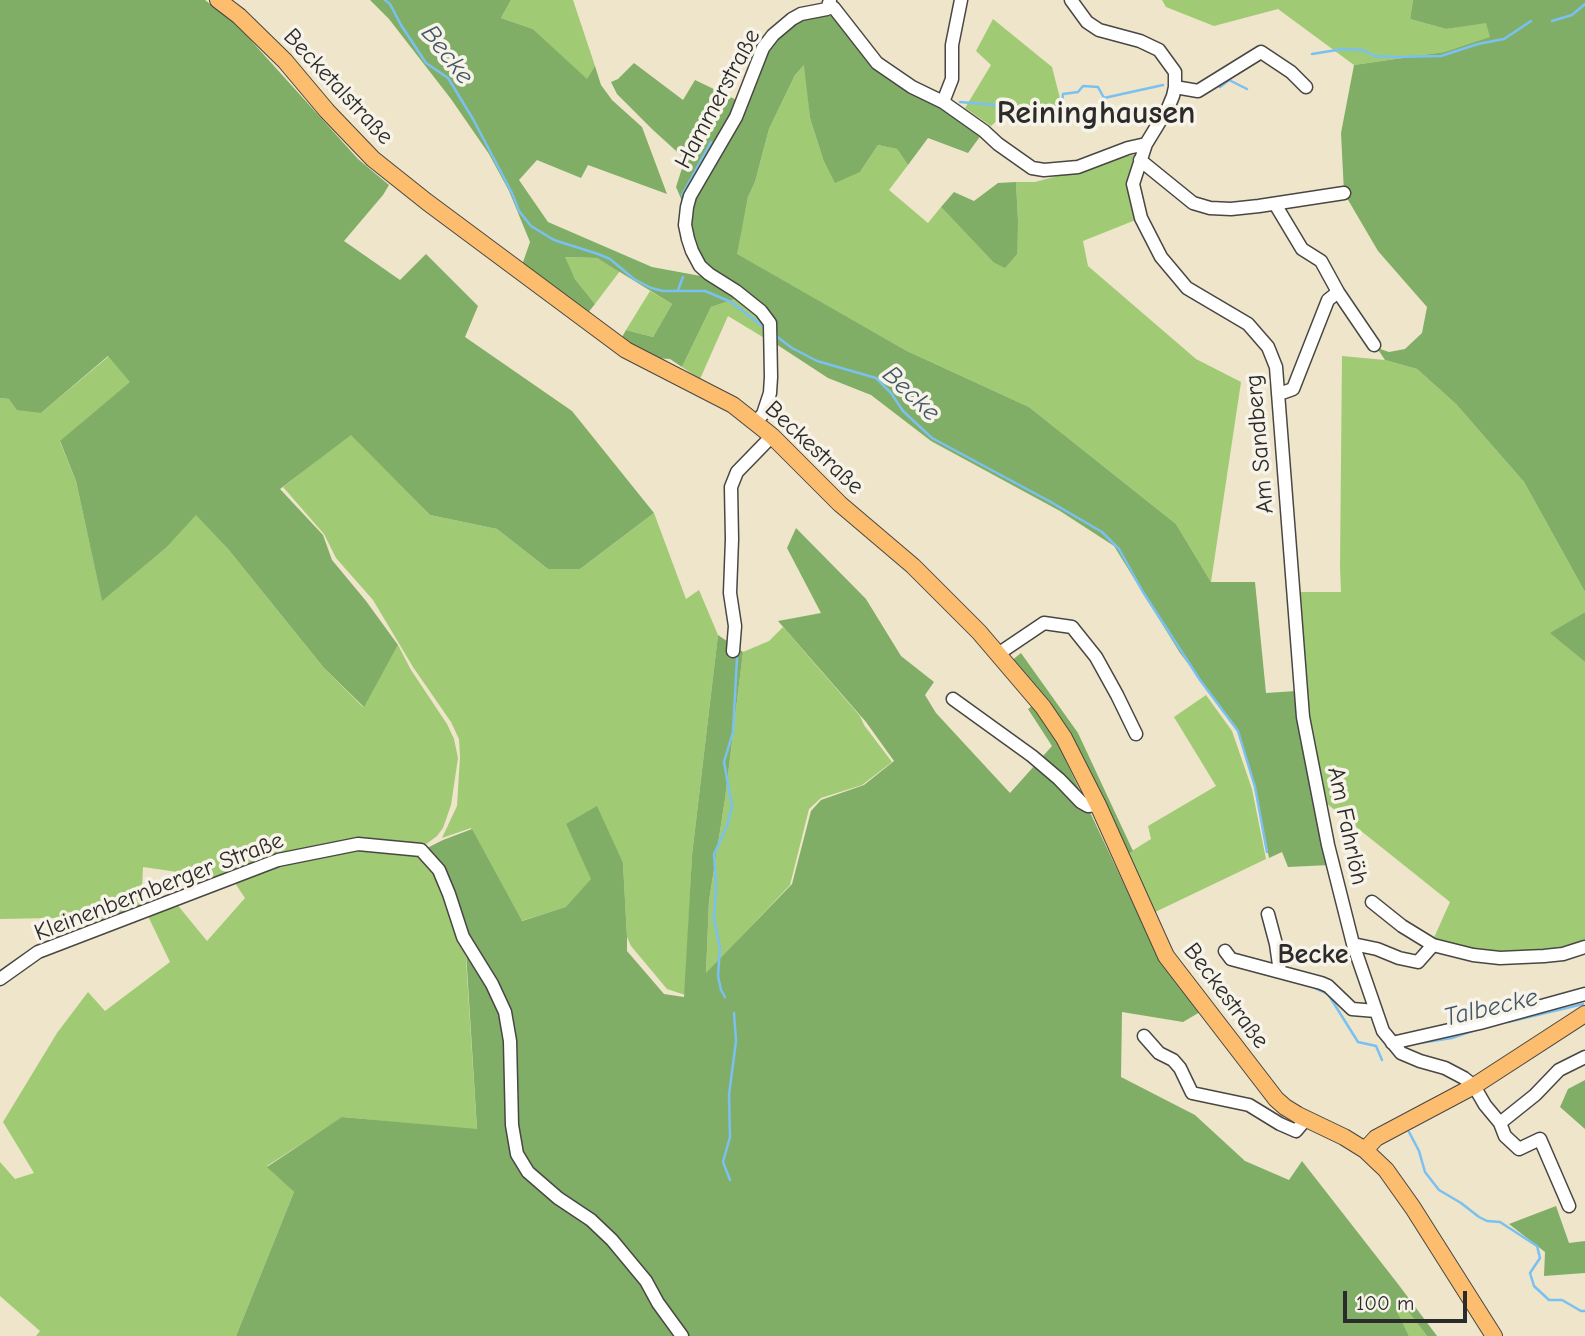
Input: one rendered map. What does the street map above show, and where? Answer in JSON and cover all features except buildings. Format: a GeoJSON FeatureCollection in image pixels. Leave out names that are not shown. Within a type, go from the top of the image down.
{"type":"FeatureCollection","features":[{"type":"Feature","properties":{"kind":"main road","name":"Becketalstraße"},"geometry":{"type":"LineString","coordinates":[[218,0],[239,16],[285,61],[327,111],[373,159],[427,202]]}},
{"type":"Feature","properties":{"kind":"main road","name":"Beckestraße"},"geometry":{"type":"LineString","coordinates":[[427,202],[626,350],[733,405],[772,436],[840,504],[913,566],[979,632],[1043,708],[1063,738],[1098,805],[1166,956],[1276,1099],[1306,1119]]}},
{"type":"Feature","properties":{"kind":"main road"},"geometry":{"type":"LineString","coordinates":[[1365,1150],[1376,1138],[1474,1086],[1585,1014]]}},
{"type":"Feature","properties":{"kind":"main road"},"geometry":{"type":"LineString","coordinates":[[1306,1119],[1345,1137],[1365,1150],[1386,1170],[1494,1336]]}},
{"type":"Feature","properties":{"kind":"street"},"geometry":{"type":"LineString","coordinates":[[943,102],[952,79],[952,45],[961,0]]}},
{"type":"Feature","properties":{"kind":"street"},"geometry":{"type":"LineString","coordinates":[[1071,0],[1087,22],[1099,30],[1140,41],[1159,50],[1175,72],[1175,87],[1198,91],[1261,52],[1291,72],[1306,87]]}},
{"type":"Feature","properties":{"kind":"street"},"geometry":{"type":"LineString","coordinates":[[830,2],[877,63],[912,87],[943,102],[1032,168],[1044,170],[1078,167],[1146,144]]}},
{"type":"Feature","properties":{"kind":"street","name":"Hammerstraße"},"geometry":{"type":"LineString","coordinates":[[755,423],[763,414],[770,393],[771,323],[761,311],[701,266],[688,239],[685,225],[687,206],[690,195],[736,117],[763,48],[773,35],[792,19],[827,9],[830,2]]}},
{"type":"Feature","properties":{"kind":"street","name":"Am Sandberg"},"geometry":{"type":"LineString","coordinates":[[1175,87],[1168,108],[1146,144],[1133,184],[1141,218],[1161,257],[1187,288],[1248,324],[1268,347],[1276,368],[1303,717]]}},
{"type":"Feature","properties":{"kind":"street"},"geometry":{"type":"LineString","coordinates":[[1140,160],[1193,202],[1210,208],[1231,209],[1344,193]]}},
{"type":"Feature","properties":{"kind":"street"},"geometry":{"type":"LineString","coordinates":[[1275,204],[1302,249],[1321,261],[1338,292],[1374,345]]}},
{"type":"Feature","properties":{"kind":"street"},"geometry":{"type":"LineString","coordinates":[[1279,394],[1293,389],[1328,300],[1338,292]]}},
{"type":"Feature","properties":{"kind":"street"},"geometry":{"type":"LineString","coordinates":[[733,650],[735,626],[730,593],[731,487],[737,472],[772,436]]}},
{"type":"Feature","properties":{"kind":"street"},"geometry":{"type":"LineString","coordinates":[[998,654],[1044,623],[1072,626],[1096,657],[1136,734]]}},
{"type":"Feature","properties":{"kind":"street"},"geometry":{"type":"LineString","coordinates":[[953,699],[1032,756],[1081,802],[1088,806],[1098,805]]}},
{"type":"Feature","properties":{"kind":"street","name":"Am Fahrlöh"},"geometry":{"type":"LineString","coordinates":[[1303,717],[1328,845],[1353,944],[1383,1031],[1392,1043]]}},
{"type":"Feature","properties":{"kind":"street","name":"Kleinenbernberger Straße"},"geometry":{"type":"LineString","coordinates":[[0,979],[38,952],[278,860],[358,844],[421,850],[439,870],[463,937],[492,984],[505,1012],[510,1041],[512,1125],[517,1154],[528,1172],[558,1198],[591,1220],[612,1240],[646,1281],[682,1336]]}},
{"type":"Feature","properties":{"kind":"street","name":"Am Fahrlöh"},"geometry":{"type":"LineString","coordinates":[[1372,902],[1402,926],[1433,944],[1473,955],[1500,958],[1563,954],[1585,947]]}},
{"type":"Feature","properties":{"kind":"street"},"geometry":{"type":"LineString","coordinates":[[1268,914],[1280,972]]}},
{"type":"Feature","properties":{"kind":"street"},"geometry":{"type":"LineString","coordinates":[[1353,944],[1377,948],[1399,958],[1418,962],[1433,944]]}},
{"type":"Feature","properties":{"kind":"street"},"geometry":{"type":"LineString","coordinates":[[1224,951],[1231,959],[1328,986],[1352,1009],[1376,1011]]}},
{"type":"Feature","properties":{"kind":"street"},"geometry":{"type":"LineString","coordinates":[[1569,1206],[1540,1139],[1519,1149],[1505,1136],[1500,1122],[1485,1105],[1474,1086],[1464,1077],[1445,1068],[1410,1058],[1392,1043],[1480,1023],[1585,994]]}},
{"type":"Feature","properties":{"kind":"street"},"geometry":{"type":"LineString","coordinates":[[1144,1036],[1159,1053],[1173,1060],[1180,1068],[1192,1093],[1249,1105],[1296,1131],[1306,1119]]}},
{"type":"Feature","properties":{"kind":"street"},"geometry":{"type":"LineString","coordinates":[[1500,1122],[1535,1095],[1559,1069],[1585,1057]]}},
{"type":"Feature","properties":{"kind":"green space"},"geometry":{"type":"Polygon","coordinates":[[[0,0],[205,0],[237,25],[358,159],[389,185],[344,241],[400,280],[426,254],[478,306],[465,337],[572,411],[654,513],[580,569],[548,569],[497,529],[430,515],[351,435],[280,489],[323,535],[332,560],[398,645],[364,707],[324,668],[228,549],[196,515],[167,547],[102,601],[76,481],[60,441],[130,382],[108,356],[41,413],[17,410],[9,399],[0,398],[0,0]]]}},
{"type":"Feature","properties":{"kind":"green space"},"geometry":{"type":"Polygon","coordinates":[[[370,0],[511,0],[501,18],[533,29],[587,79],[595,66],[601,85],[612,100],[642,127],[667,194],[588,165],[581,178],[537,160],[519,180],[548,222],[652,267],[706,277],[735,299],[711,307],[682,367],[670,359],[654,358],[621,339],[626,330],[653,337],[672,304],[597,258],[565,257],[575,279],[595,304],[587,314],[522,265],[530,242],[509,191],[489,154],[451,99],[389,19],[370,0]]]}},
{"type":"Feature","properties":{"kind":"green space"},"geometry":{"type":"Polygon","coordinates":[[[511,0],[573,0],[595,66],[587,80],[533,29],[501,18],[511,0]]]}},
{"type":"Feature","properties":{"kind":"green space"},"geometry":{"type":"Polygon","coordinates":[[[1162,0],[1413,0],[1410,19],[1446,29],[1486,22],[1491,37],[1444,52],[1354,65],[1278,9],[1214,26],[1166,7],[1162,0]]]}},
{"type":"Feature","properties":{"kind":"green space"},"geometry":{"type":"Polygon","coordinates":[[[1413,0],[1585,0],[1585,592],[1524,482],[1456,404],[1417,369],[1385,360],[1377,348],[1389,352],[1405,349],[1422,333],[1427,307],[1378,251],[1344,193],[1341,133],[1354,65],[1444,52],[1490,37],[1486,23],[1446,29],[1410,19],[1413,0]]]}},
{"type":"Feature","properties":{"kind":"green space"},"geometry":{"type":"Polygon","coordinates":[[[833,16],[877,63],[984,131],[968,153],[928,138],[908,165],[897,149],[878,145],[860,172],[835,183],[823,159],[810,118],[804,65],[795,75],[769,129],[755,182],[748,197],[737,254],[907,351],[1029,407],[1176,524],[1211,582],[1255,582],[1266,693],[1296,691],[1297,717],[1330,865],[1288,867],[1282,852],[1269,858],[1255,786],[1237,728],[1180,653],[1114,546],[1060,511],[931,441],[871,395],[828,378],[776,344],[776,323],[766,307],[712,270],[695,247],[692,224],[676,187],[685,159],[617,94],[611,82],[618,79],[634,63],[683,100],[695,80],[745,104],[768,49],[786,29],[805,17],[833,16]]]}},
{"type":"Feature","properties":{"kind":"green space"},"geometry":{"type":"Polygon","coordinates":[[[993,19],[1052,67],[1063,110],[1038,118],[1001,117],[991,126],[965,108],[991,65],[976,51],[993,19]]]}},
{"type":"Feature","properties":{"kind":"green space"},"geometry":{"type":"Polygon","coordinates":[[[805,64],[810,118],[823,159],[860,172],[878,145],[897,149],[908,165],[889,190],[928,223],[941,207],[993,262],[1018,220],[1016,182],[1035,182],[1113,158],[1134,155],[1128,180],[1138,219],[1083,241],[1088,266],[1196,359],[1241,382],[1211,582],[1176,524],[1029,407],[907,351],[736,254],[748,197],[755,182],[769,129],[795,75],[805,64]]]}},
{"type":"Feature","properties":{"kind":"green space"},"geometry":{"type":"Polygon","coordinates":[[[1016,182],[1017,254],[1005,268],[993,262],[941,207],[954,192],[974,201],[998,183],[1016,182]]]}},
{"type":"Feature","properties":{"kind":"green space"},"geometry":{"type":"Polygon","coordinates":[[[564,257],[597,258],[620,271],[595,304],[575,279],[564,257]]]}},
{"type":"Feature","properties":{"kind":"green space"},"geometry":{"type":"Polygon","coordinates":[[[650,291],[672,304],[653,337],[626,330],[650,291]]]}},
{"type":"Feature","properties":{"kind":"green space"},"geometry":{"type":"Polygon","coordinates":[[[735,299],[757,312],[767,323],[766,339],[728,316],[700,379],[682,367],[711,307],[735,299]]]}},
{"type":"Feature","properties":{"kind":"green space"},"geometry":{"type":"Polygon","coordinates":[[[109,356],[131,382],[60,442],[76,481],[102,600],[167,547],[196,514],[228,549],[324,668],[363,707],[398,645],[411,670],[447,724],[458,758],[451,805],[443,828],[421,848],[358,841],[226,879],[143,867],[141,908],[98,924],[52,918],[0,919],[0,398],[9,399],[41,413],[109,356]]]}},
{"type":"Feature","properties":{"kind":"green space"},"geometry":{"type":"Polygon","coordinates":[[[1342,356],[1385,360],[1417,369],[1456,404],[1524,482],[1585,592],[1585,612],[1551,633],[1585,662],[1585,943],[1563,953],[1499,956],[1432,942],[1450,902],[1326,803],[1307,715],[1296,592],[1341,592],[1342,356]]]}},
{"type":"Feature","properties":{"kind":"green space"},"geometry":{"type":"Polygon","coordinates":[[[351,434],[430,515],[497,529],[548,569],[580,569],[654,513],[686,599],[699,590],[718,635],[692,855],[685,995],[667,989],[631,946],[627,937],[623,863],[566,824],[592,879],[567,907],[521,921],[471,828],[442,838],[457,806],[459,739],[451,722],[413,667],[373,600],[336,558],[324,534],[283,487],[351,434]]]}},
{"type":"Feature","properties":{"kind":"green space"},"geometry":{"type":"Polygon","coordinates":[[[796,528],[866,599],[901,656],[934,682],[925,695],[936,713],[1010,793],[1052,746],[1028,709],[1032,706],[1057,742],[1159,959],[1200,1012],[1183,1022],[1122,1012],[1121,1077],[1195,1115],[1245,1161],[1289,1180],[1302,1161],[1437,1336],[1427,1336],[1404,1306],[1397,1312],[1409,1336],[236,1336],[294,1192],[267,1167],[342,1117],[477,1129],[465,936],[423,850],[472,829],[522,921],[566,907],[591,879],[566,824],[597,806],[623,863],[627,951],[664,994],[684,997],[692,855],[718,635],[743,652],[709,901],[706,973],[792,884],[811,811],[821,800],[864,785],[894,761],[866,722],[778,621],[821,613],[787,548],[796,528]]]}},
{"type":"Feature","properties":{"kind":"green space"},"geometry":{"type":"Polygon","coordinates":[[[1585,612],[1585,662],[1550,633],[1585,612]]]}},
{"type":"Feature","properties":{"kind":"green space"},"geometry":{"type":"Polygon","coordinates":[[[783,627],[860,716],[892,762],[862,785],[821,798],[809,809],[790,885],[706,974],[709,901],[743,652],[769,641],[783,627]]]}},
{"type":"Feature","properties":{"kind":"green space"},"geometry":{"type":"Polygon","coordinates":[[[1021,653],[1078,733],[1133,851],[1127,854],[1011,661],[1021,653]]]}},
{"type":"Feature","properties":{"kind":"green space"},"geometry":{"type":"Polygon","coordinates":[[[1206,695],[1232,731],[1252,789],[1266,859],[1151,914],[1127,854],[1151,839],[1148,826],[1216,786],[1174,717],[1206,695]]]}},
{"type":"Feature","properties":{"kind":"green space"},"geometry":{"type":"Polygon","coordinates":[[[358,847],[420,853],[437,871],[465,944],[477,1130],[343,1117],[267,1166],[294,1192],[236,1336],[36,1336],[40,1331],[0,1296],[0,1162],[15,1179],[34,1173],[3,1122],[57,1033],[88,992],[105,1011],[170,962],[147,914],[175,902],[207,941],[245,898],[233,880],[279,863],[358,847]]]}},
{"type":"Feature","properties":{"kind":"green space"},"geometry":{"type":"Polygon","coordinates":[[[1585,1080],[1585,1129],[1560,1107],[1568,1089],[1585,1080]]]}},
{"type":"Feature","properties":{"kind":"green space"},"geometry":{"type":"Polygon","coordinates":[[[1556,1206],[1569,1243],[1585,1241],[1585,1273],[1544,1276],[1545,1252],[1509,1224],[1556,1206]]]}},
{"type":"Feature","properties":{"kind":"green space"},"geometry":{"type":"Polygon","coordinates":[[[1404,1306],[1427,1336],[1409,1336],[1396,1312],[1404,1306]]]}},
{"type":"Feature","properties":{"kind":"waterway","name":"Becke"},"geometry":{"type":"LineString","coordinates":[[385,0],[426,63],[448,78],[473,119],[519,211],[531,226],[554,240],[610,259],[634,279],[651,288],[663,291],[705,291],[731,302],[765,328]]}},
{"type":"Feature","properties":{"kind":"waterway"},"geometry":{"type":"LineString","coordinates":[[1552,21],[1572,15],[1585,4]]}},
{"type":"Feature","properties":{"kind":"waterway"},"geometry":{"type":"LineString","coordinates":[[1312,54],[1343,49],[1363,50],[1374,56],[1441,56],[1504,39],[1531,21]]}},
{"type":"Feature","properties":{"kind":"waterway"},"geometry":{"type":"LineString","coordinates":[[1220,87],[1229,80],[1247,89]]}},
{"type":"Feature","properties":{"kind":"waterway"},"geometry":{"type":"LineString","coordinates":[[960,102],[994,105],[1007,110],[1048,109],[1061,112],[1063,94],[1078,92],[1083,86],[1098,87],[1104,98],[1163,85]]}},
{"type":"Feature","properties":{"kind":"waterway"},"geometry":{"type":"LineString","coordinates":[[682,195],[711,142]]}},
{"type":"Feature","properties":{"kind":"waterway"},"geometry":{"type":"LineString","coordinates":[[678,290],[683,277]]}},
{"type":"Feature","properties":{"kind":"waterway","name":"Becke"},"geometry":{"type":"LineString","coordinates":[[776,336],[817,361],[876,378],[891,393],[903,411],[932,438],[1102,532],[1119,549],[1143,592],[1200,680],[1238,731],[1255,787],[1267,852]]}},
{"type":"Feature","properties":{"kind":"waterway"},"geometry":{"type":"LineString","coordinates":[[725,997],[718,976],[720,948],[714,919],[714,854],[727,826],[732,806],[724,762],[733,732],[737,658]]}},
{"type":"Feature","properties":{"kind":"waterway","name":"Becke"},"geometry":{"type":"LineString","coordinates":[[1315,988],[1328,994],[1358,1042],[1376,1046],[1382,1060]]}},
{"type":"Feature","properties":{"kind":"waterway","name":"Talbecke"},"geometry":{"type":"LineString","coordinates":[[1508,1022],[1583,1004]]}},
{"type":"Feature","properties":{"kind":"waterway"},"geometry":{"type":"LineString","coordinates":[[730,1180],[723,1162],[730,1137],[729,1095],[736,1041],[734,1013]]}},
{"type":"Feature","properties":{"kind":"waterway","name":"Talbecke"},"geometry":{"type":"LineString","coordinates":[[1413,1044],[1452,1038],[1478,1029]]}},
{"type":"Feature","properties":{"kind":"waterway"},"geometry":{"type":"LineString","coordinates":[[1409,1132],[1419,1151],[1425,1172],[1439,1190],[1479,1217],[1500,1222],[1537,1246],[1540,1258],[1530,1273],[1534,1286],[1549,1300],[1562,1300],[1585,1311]]}},
{"type":"Feature","properties":{"kind":"district","name":"Reininghausen"},"geometry":{"type":"Point","coordinates":[1096,114]}},
{"type":"Feature","properties":{"kind":"district","name":"Becke"},"geometry":{"type":"Point","coordinates":[1313,955]}}]}
